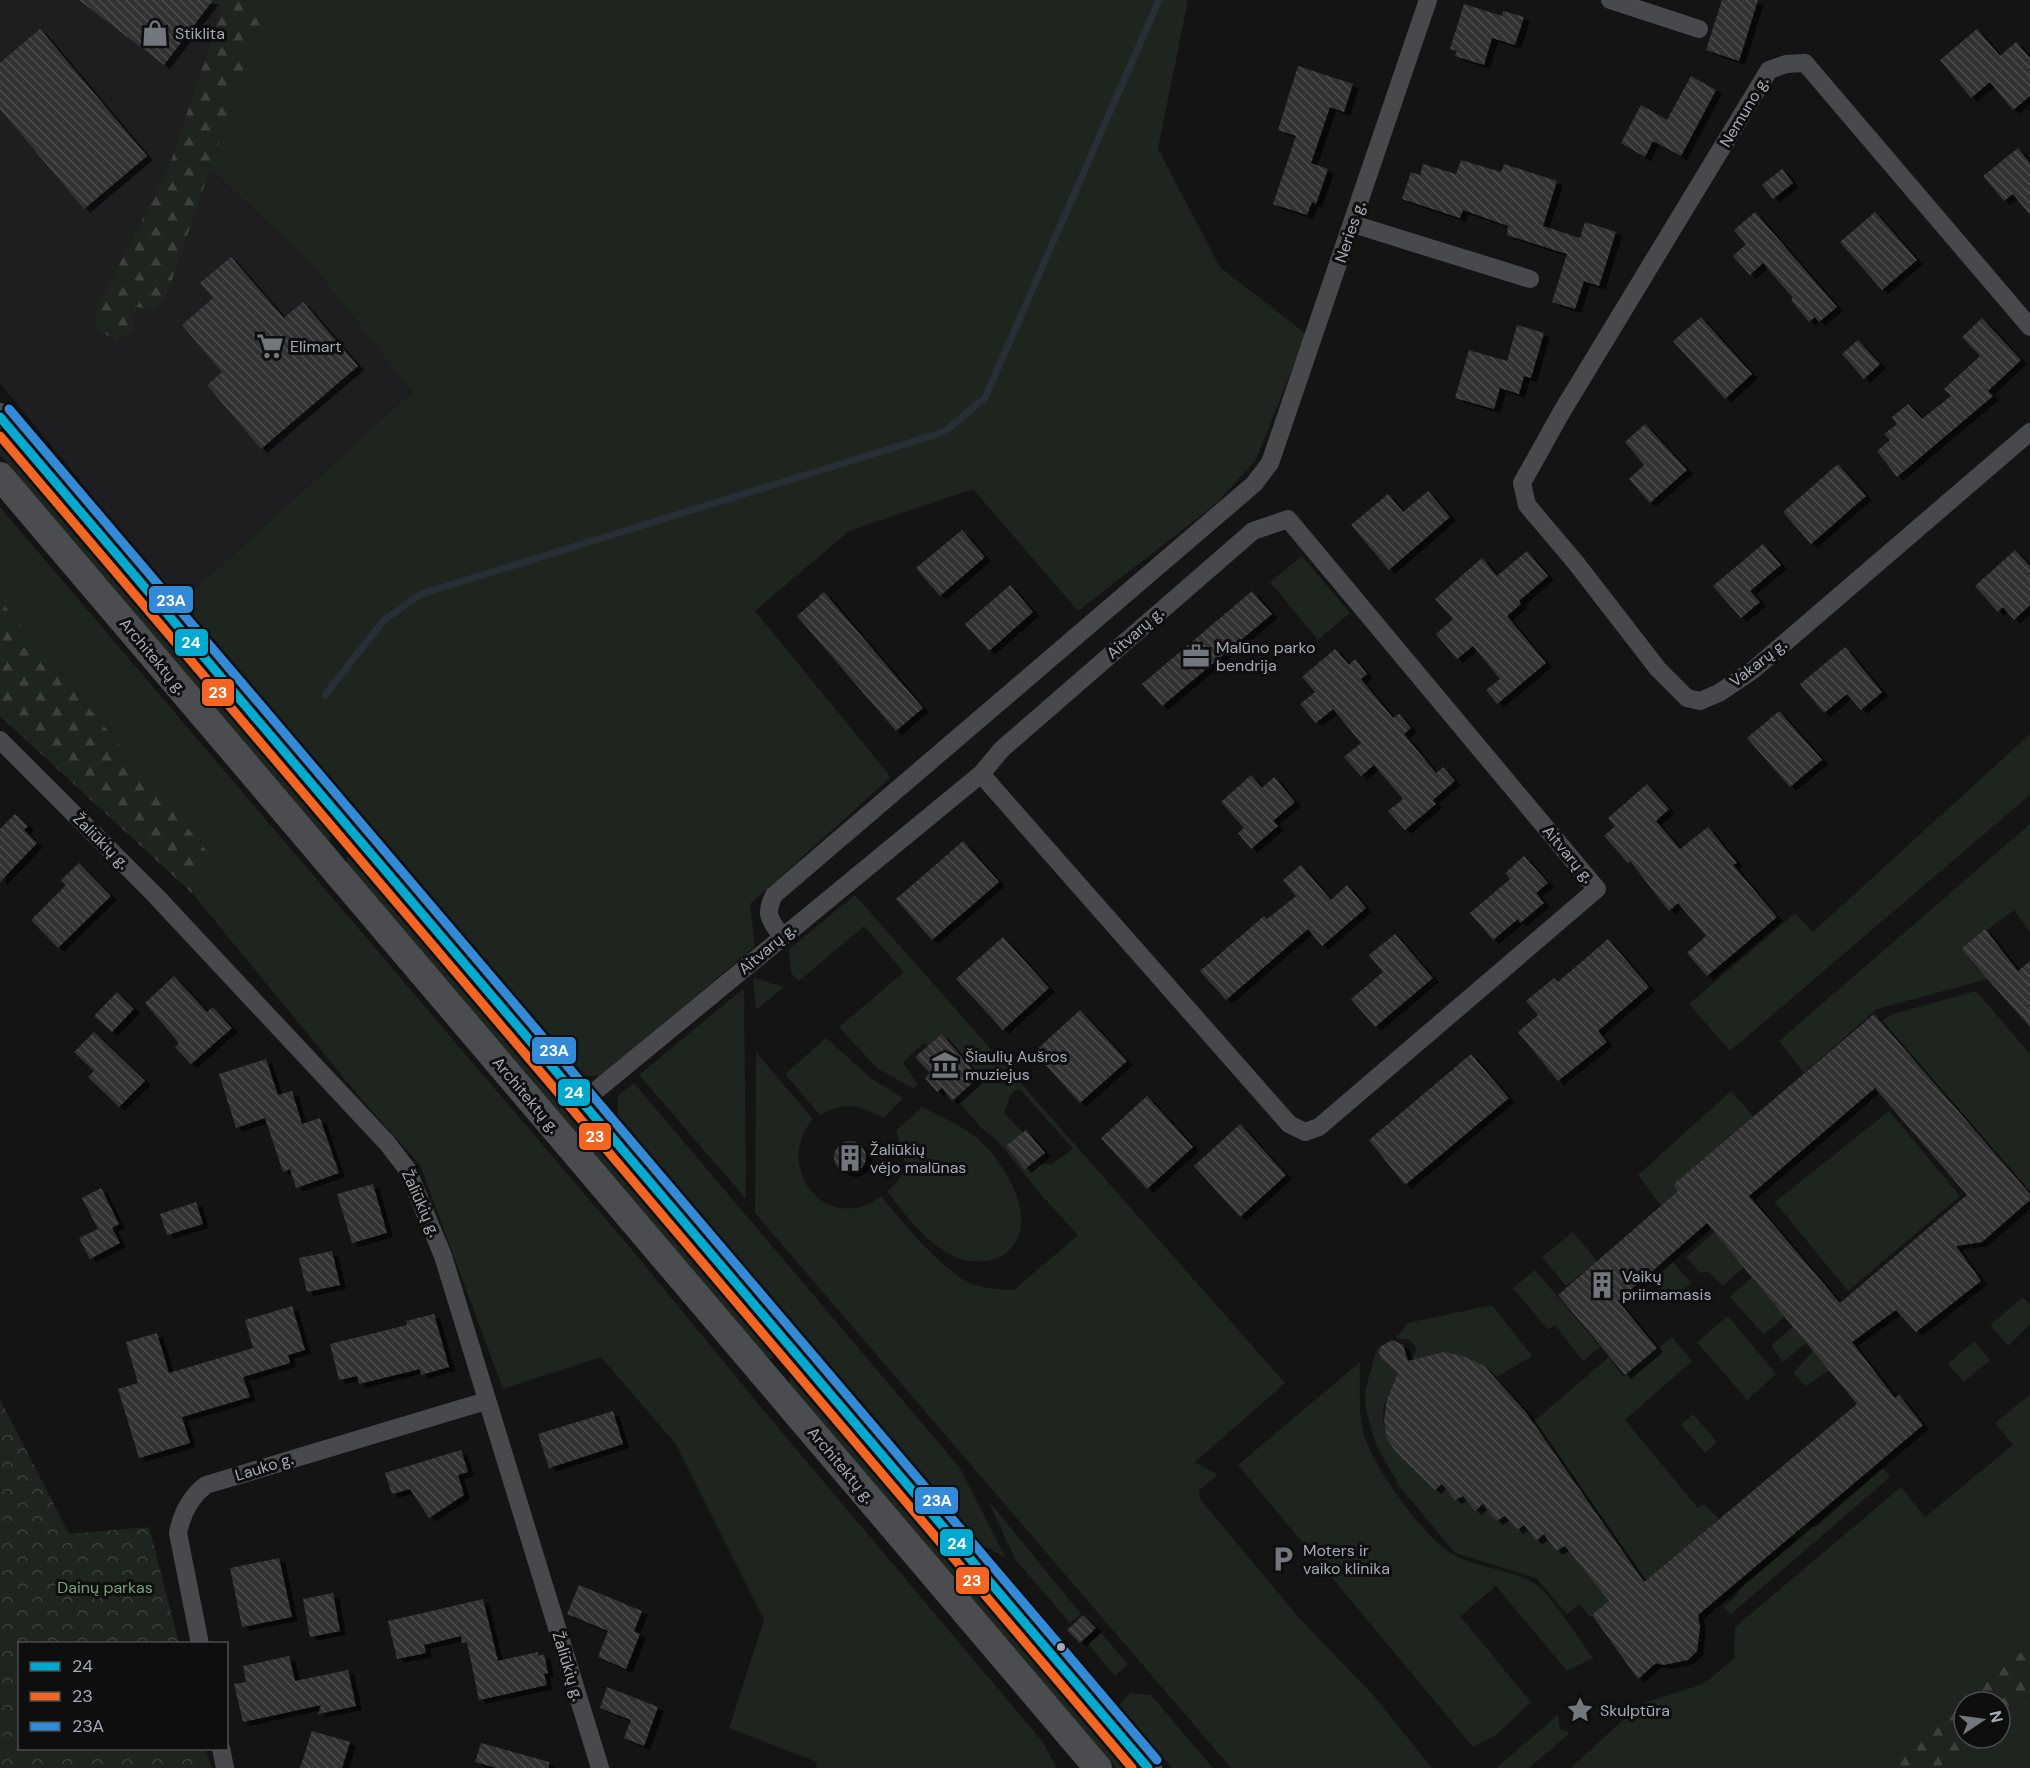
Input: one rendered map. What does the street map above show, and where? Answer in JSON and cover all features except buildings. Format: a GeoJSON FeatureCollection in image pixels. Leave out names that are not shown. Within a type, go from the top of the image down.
{"type":"FeatureCollection","features":[{"type":"Feature","properties":{"kind":"main road"},"geometry":{"type":"LineString","coordinates":[[0,417],[1148,1768]]}},
{"type":"Feature","properties":{"kind":"main road","name":"Architektų g."},"geometry":{"type":"LineString","coordinates":[[0,476],[1098,1768]]}},
{"type":"Feature","properties":{"kind":"main road"},"geometry":{"type":"LineString","coordinates":[[328,861],[357,837]]}},
{"type":"Feature","properties":{"kind":"main road"},"geometry":{"type":"LineString","coordinates":[[769,1381],[798,1356]]}},
{"type":"Feature","properties":{"kind":"street","name":"Neries g."},"geometry":{"type":"LineString","coordinates":[[782,937],[769,918],[768,909],[774,895],[1254,484],[1270,463],[1428,0]]}},
{"type":"Feature","properties":{"kind":"street"},"geometry":{"type":"LineString","coordinates":[[1610,0],[1699,30]]}},
{"type":"Feature","properties":{"kind":"street","name":"Nemuno g."},"geometry":{"type":"LineString","coordinates":[[1522,483],[1561,413],[1769,70],[1785,64],[1805,63],[2030,327]]}},
{"type":"Feature","properties":{"kind":"street"},"geometry":{"type":"LineString","coordinates":[[1353,224],[1530,279]]}},
{"type":"Feature","properties":{"kind":"street","name":"Vakarų g."},"geometry":{"type":"LineString","coordinates":[[1522,483],[1527,505],[1576,563],[1658,669],[1687,698],[1700,701],[1719,693],[1753,670],[2030,432]]}},
{"type":"Feature","properties":{"kind":"street","name":"Aitvarų g."},"geometry":{"type":"LineString","coordinates":[[582,1102],[981,774],[1002,749],[1253,531],[1288,519],[1597,889],[1319,1127],[1305,1132],[1289,1124],[981,774]]}},
{"type":"Feature","properties":{"kind":"street","name":"Žaliūkių g."},"geometry":{"type":"LineString","coordinates":[[0,740],[155,895],[387,1143],[407,1169],[443,1256],[600,1768]]}},
{"type":"Feature","properties":{"kind":"street","name":"Lauko g."},"geometry":{"type":"LineString","coordinates":[[200,1642],[178,1533],[181,1519],[195,1494],[206,1485],[486,1401]]}},
{"type":"Feature","properties":{"kind":"street"},"geometry":{"type":"LineString","coordinates":[[222,1750],[225,1768]]}},
{"type":"Feature","properties":{"kind":"shaded area"},"geometry":{"type":"Polygon","coordinates":[[[0,0],[268,0],[210,168],[312,265],[412,392],[180,603],[0,383],[0,0]]]}},
{"type":"Feature","properties":{"kind":"green space"},"geometry":{"type":"Polygon","coordinates":[[[213,0],[268,0],[165,300],[153,310],[136,307],[132,331],[116,341],[96,328],[96,310],[169,167],[222,9],[213,0]]]}},
{"type":"Feature","properties":{"kind":"green space"},"geometry":{"type":"Polygon","coordinates":[[[268,0],[1188,0],[1158,149],[1220,267],[1306,334],[1256,460],[1216,504],[1078,611],[973,489],[849,531],[755,611],[891,777],[750,904],[755,946],[601,1076],[580,1076],[180,603],[412,392],[312,265],[210,168],[268,0]]]}},
{"type":"Feature","properties":{"kind":"green space"},"geometry":{"type":"Polygon","coordinates":[[[0,439],[331,832],[330,840],[325,839],[0,455],[0,439]]]}},
{"type":"Feature","properties":{"kind":"green space"},"geometry":{"type":"Polygon","coordinates":[[[0,507],[633,1251],[770,1418],[1042,1741],[1057,1768],[816,1768],[817,1762],[729,1728],[764,1620],[675,1443],[601,1357],[503,1389],[420,1165],[361,1099],[192,893],[209,855],[0,600],[0,507]]]}},
{"type":"Feature","properties":{"kind":"green space"},"geometry":{"type":"Polygon","coordinates":[[[1302,556],[1350,613],[1318,640],[1270,582],[1302,556]]]}},
{"type":"Feature","properties":{"kind":"green space"},"geometry":{"type":"Polygon","coordinates":[[[0,600],[210,855],[192,893],[0,716],[0,600]]]}},
{"type":"Feature","properties":{"kind":"green space"},"geometry":{"type":"Polygon","coordinates":[[[2030,734],[2030,795],[1730,1051],[1689,1004],[1795,913],[1813,932],[2030,734]]]}},
{"type":"Feature","properties":{"kind":"green space"},"geometry":{"type":"Polygon","coordinates":[[[2030,824],[2030,932],[2014,910],[1961,949],[1980,972],[1986,967],[1995,977],[1877,1009],[1804,1073],[1779,1041],[2030,824]]]}},
{"type":"Feature","properties":{"kind":"green space"},"geometry":{"type":"Polygon","coordinates":[[[347,857],[355,858],[775,1353],[775,1358],[768,1359],[347,866],[347,857]]]}},
{"type":"Feature","properties":{"kind":"green space"},"geometry":{"type":"Polygon","coordinates":[[[855,895],[1285,1383],[1195,1462],[1218,1475],[1199,1490],[1200,1499],[1300,1619],[1374,1696],[1432,1768],[1231,1768],[755,1213],[756,1052],[813,1119],[803,1135],[799,1152],[800,1169],[806,1184],[816,1196],[830,1205],[846,1209],[864,1206],[881,1196],[920,1241],[952,1272],[975,1285],[988,1288],[1014,1290],[1078,1235],[1042,1196],[997,1140],[980,1127],[956,1098],[979,1077],[943,1034],[928,1046],[924,1043],[903,1062],[918,1085],[913,1088],[878,1069],[839,1027],[904,972],[864,926],[799,981],[791,973],[789,949],[855,895]],[[1019,1088],[1011,1094],[1004,1113],[1030,1140],[1038,1160],[1044,1164],[1052,1164],[1073,1149],[1019,1088]]]}},
{"type":"Feature","properties":{"kind":"green space"},"geometry":{"type":"Polygon","coordinates":[[[753,978],[784,987],[756,1010],[753,978]]]}},
{"type":"Feature","properties":{"kind":"green space"},"geometry":{"type":"Polygon","coordinates":[[[744,988],[746,1199],[639,1075],[744,988]]]}},
{"type":"Feature","properties":{"kind":"green space"},"geometry":{"type":"Polygon","coordinates":[[[1976,991],[2030,1054],[2030,1193],[1880,1022],[1893,1014],[1976,991]]]}},
{"type":"Feature","properties":{"kind":"green space"},"geometry":{"type":"Polygon","coordinates":[[[826,1038],[872,1079],[903,1098],[884,1118],[852,1106],[837,1108],[820,1115],[785,1074],[826,1038]]]}},
{"type":"Feature","properties":{"kind":"green space"},"geometry":{"type":"Polygon","coordinates":[[[634,1083],[960,1468],[1006,1558],[981,1544],[618,1120],[618,1096],[634,1083]]]}},
{"type":"Feature","properties":{"kind":"green space"},"geometry":{"type":"Polygon","coordinates":[[[1731,1091],[1754,1117],[1673,1185],[1678,1191],[1661,1206],[1638,1175],[1731,1091]]]}},
{"type":"Feature","properties":{"kind":"green space"},"geometry":{"type":"Polygon","coordinates":[[[922,1107],[959,1126],[984,1145],[999,1163],[1014,1189],[1021,1217],[1020,1231],[1015,1243],[1001,1257],[980,1262],[953,1256],[921,1232],[887,1191],[897,1182],[906,1166],[896,1131],[922,1107]]]}},
{"type":"Feature","properties":{"kind":"green space"},"geometry":{"type":"Polygon","coordinates":[[[1889,1111],[1960,1196],[1848,1291],[1775,1202],[1889,1111]]]}},
{"type":"Feature","properties":{"kind":"green space"},"geometry":{"type":"Polygon","coordinates":[[[1573,1232],[1597,1261],[1566,1286],[1542,1257],[1573,1232]]]}},
{"type":"Feature","properties":{"kind":"green space"},"geometry":{"type":"Polygon","coordinates":[[[1714,1232],[1744,1267],[1723,1286],[1708,1272],[1700,1273],[1686,1257],[1714,1232]]]}},
{"type":"Feature","properties":{"kind":"green space"},"geometry":{"type":"Polygon","coordinates":[[[1669,1257],[1691,1283],[1671,1300],[1648,1274],[1669,1257]]]}},
{"type":"Feature","properties":{"kind":"green space"},"geometry":{"type":"Polygon","coordinates":[[[1535,1270],[1600,1347],[1583,1361],[1555,1325],[1548,1330],[1513,1288],[1535,1270]]]}},
{"type":"Feature","properties":{"kind":"green space"},"geometry":{"type":"Polygon","coordinates":[[[1752,1277],[1785,1316],[1764,1335],[1730,1297],[1752,1277]]]}},
{"type":"Feature","properties":{"kind":"green space"},"geometry":{"type":"Polygon","coordinates":[[[2023,1297],[2030,1305],[2030,1324],[2008,1346],[1990,1325],[2023,1297]]]}},
{"type":"Feature","properties":{"kind":"green space"},"geometry":{"type":"Polygon","coordinates":[[[1492,1305],[1532,1356],[1495,1378],[1478,1364],[1458,1355],[1437,1355],[1416,1362],[1412,1356],[1416,1351],[1415,1345],[1409,1340],[1396,1338],[1408,1323],[1492,1305]]]}},
{"type":"Feature","properties":{"kind":"green space"},"geometry":{"type":"Polygon","coordinates":[[[1728,1316],[1776,1374],[1747,1400],[1697,1342],[1728,1316]]]}},
{"type":"Feature","properties":{"kind":"green space"},"geometry":{"type":"Polygon","coordinates":[[[1793,1326],[1807,1342],[1783,1362],[1771,1346],[1793,1326]]]}},
{"type":"Feature","properties":{"kind":"green space"},"geometry":{"type":"Polygon","coordinates":[[[1672,1337],[1692,1361],[1625,1420],[1698,1508],[1704,1504],[1719,1519],[1644,1582],[1533,1422],[1609,1357],[1623,1377],[1672,1337]]]}},
{"type":"Feature","properties":{"kind":"green space"},"geometry":{"type":"Polygon","coordinates":[[[1974,1341],[1990,1360],[1964,1382],[1948,1364],[1974,1341]]]}},
{"type":"Feature","properties":{"kind":"green space"},"geometry":{"type":"Polygon","coordinates":[[[1378,1345],[1383,1360],[1403,1371],[1390,1391],[1384,1408],[1384,1423],[1397,1450],[1435,1490],[1442,1484],[1455,1500],[1463,1496],[1475,1511],[1483,1504],[1496,1521],[1505,1516],[1517,1530],[1524,1525],[1536,1541],[1544,1534],[1556,1551],[1565,1546],[1609,1601],[1590,1617],[1579,1604],[1567,1614],[1536,1578],[1455,1553],[1400,1487],[1376,1445],[1366,1410],[1365,1391],[1378,1345]]]}},
{"type":"Feature","properties":{"kind":"green space"},"geometry":{"type":"Polygon","coordinates":[[[1814,1350],[1830,1370],[1806,1386],[1793,1373],[1814,1350]]]}},
{"type":"Feature","properties":{"kind":"green space"},"geometry":{"type":"Polygon","coordinates":[[[1360,1362],[1360,1408],[1364,1435],[1388,1482],[1414,1517],[1441,1546],[1452,1554],[1534,1583],[1556,1606],[1593,1658],[1567,1671],[1496,1586],[1460,1616],[1531,1702],[1495,1736],[1473,1747],[1238,1465],[1360,1362]]]}},
{"type":"Feature","properties":{"kind":"green space"},"geometry":{"type":"Polygon","coordinates":[[[794,1376],[1129,1768],[1116,1768],[790,1387],[790,1377],[794,1376]]]}},
{"type":"Feature","properties":{"kind":"green space"},"geometry":{"type":"Polygon","coordinates":[[[2030,1394],[2030,1645],[1976,1690],[1952,1690],[1952,1710],[1882,1768],[1571,1768],[1640,1704],[1703,1684],[1734,1659],[1735,1627],[1901,1487],[1925,1517],[2013,1445],[1995,1423],[2030,1394]]]}},
{"type":"Feature","properties":{"kind":"green space","name":"Dainų parkas"},"geometry":{"type":"Polygon","coordinates":[[[0,1399],[69,1534],[149,1527],[179,1642],[18,1642],[18,1750],[205,1750],[212,1768],[0,1768],[0,1399]]]}},
{"type":"Feature","properties":{"kind":"green space"},"geometry":{"type":"Polygon","coordinates":[[[1693,1414],[1717,1442],[1705,1453],[1681,1425],[1693,1414]]]}},
{"type":"Feature","properties":{"kind":"green space"},"geometry":{"type":"Polygon","coordinates":[[[1883,1468],[1890,1477],[1730,1615],[1724,1607],[1737,1595],[1740,1588],[1798,1539],[1790,1537],[1804,1525],[1816,1527],[1883,1468]]]}},
{"type":"Feature","properties":{"kind":"green space"},"geometry":{"type":"Polygon","coordinates":[[[988,1500],[1081,1614],[1070,1623],[1015,1559],[988,1500]]]}},
{"type":"Feature","properties":{"kind":"green space"},"geometry":{"type":"Polygon","coordinates":[[[1101,1633],[1128,1664],[1115,1676],[1088,1644],[1101,1633]]]}},
{"type":"Feature","properties":{"kind":"green space"},"geometry":{"type":"Polygon","coordinates":[[[2030,1645],[2030,1694],[2012,1708],[2012,1690],[1976,1690],[2030,1645]]]}},
{"type":"Feature","properties":{"kind":"green space"},"geometry":{"type":"Polygon","coordinates":[[[1130,1693],[1151,1695],[1213,1768],[1172,1768],[1119,1705],[1130,1693]]]}},
{"type":"Feature","properties":{"kind":"green space"},"geometry":{"type":"Polygon","coordinates":[[[2030,1694],[2030,1768],[1938,1768],[1960,1750],[2012,1750],[2012,1708],[2030,1694]]]}},
{"type":"Feature","properties":{"kind":"green space"},"geometry":{"type":"Polygon","coordinates":[[[1952,1710],[1952,1750],[1960,1750],[1938,1768],[1882,1768],[1952,1710]]]}},
{"type":"Feature","properties":{"kind":"green space"},"geometry":{"type":"Polygon","coordinates":[[[1558,1715],[1560,1729],[1570,1733],[1529,1768],[1496,1768],[1558,1715]]]}},
{"type":"Feature","properties":{"kind":"waterway"},"geometry":{"type":"LineString","coordinates":[[325,695],[384,620],[421,594],[944,432],[985,398],[1159,0]]}},
{"type":"Feature","properties":{"kind":"transit line","name":"23A"},"geometry":{"type":"LineString","coordinates":[[9,409],[1157,1760]]}},
{"type":"Feature","properties":{"kind":"transit line","name":"24"},"geometry":{"type":"LineString","coordinates":[[0,417],[1148,1768]]}},
{"type":"Feature","properties":{"kind":"transit line","name":"23"},"geometry":{"type":"LineString","coordinates":[[0,436],[1132,1768]]}},
{"type":"Feature","properties":{"kind":"place","name":"Stiklita"},"geometry":{"type":"Point","coordinates":[155,33]}},
{"type":"Feature","properties":{"kind":"place","name":"Elimart"},"geometry":{"type":"Point","coordinates":[270,346]}},
{"type":"Feature","properties":{"kind":"place","name":"Malūno parko bendrija"},"geometry":{"type":"Point","coordinates":[1196,656]}},
{"type":"Feature","properties":{"kind":"place","name":"Šiaulių Aušros muziejus"},"geometry":{"type":"Point","coordinates":[945,1065]}},
{"type":"Feature","properties":{"kind":"place","name":"Žaliūkių vėjo malūnas"},"geometry":{"type":"Point","coordinates":[850,1158]}},
{"type":"Feature","properties":{"kind":"place","name":"Vaikų priimamasis"},"geometry":{"type":"Point","coordinates":[1602,1285]}},
{"type":"Feature","properties":{"kind":"place","name":"Moters ir vaiko klinika"},"geometry":{"type":"Point","coordinates":[1283,1559]}},
{"type":"Feature","properties":{"kind":"place","name":"Skulptūra"},"geometry":{"type":"Point","coordinates":[1580,1710]}}]}
